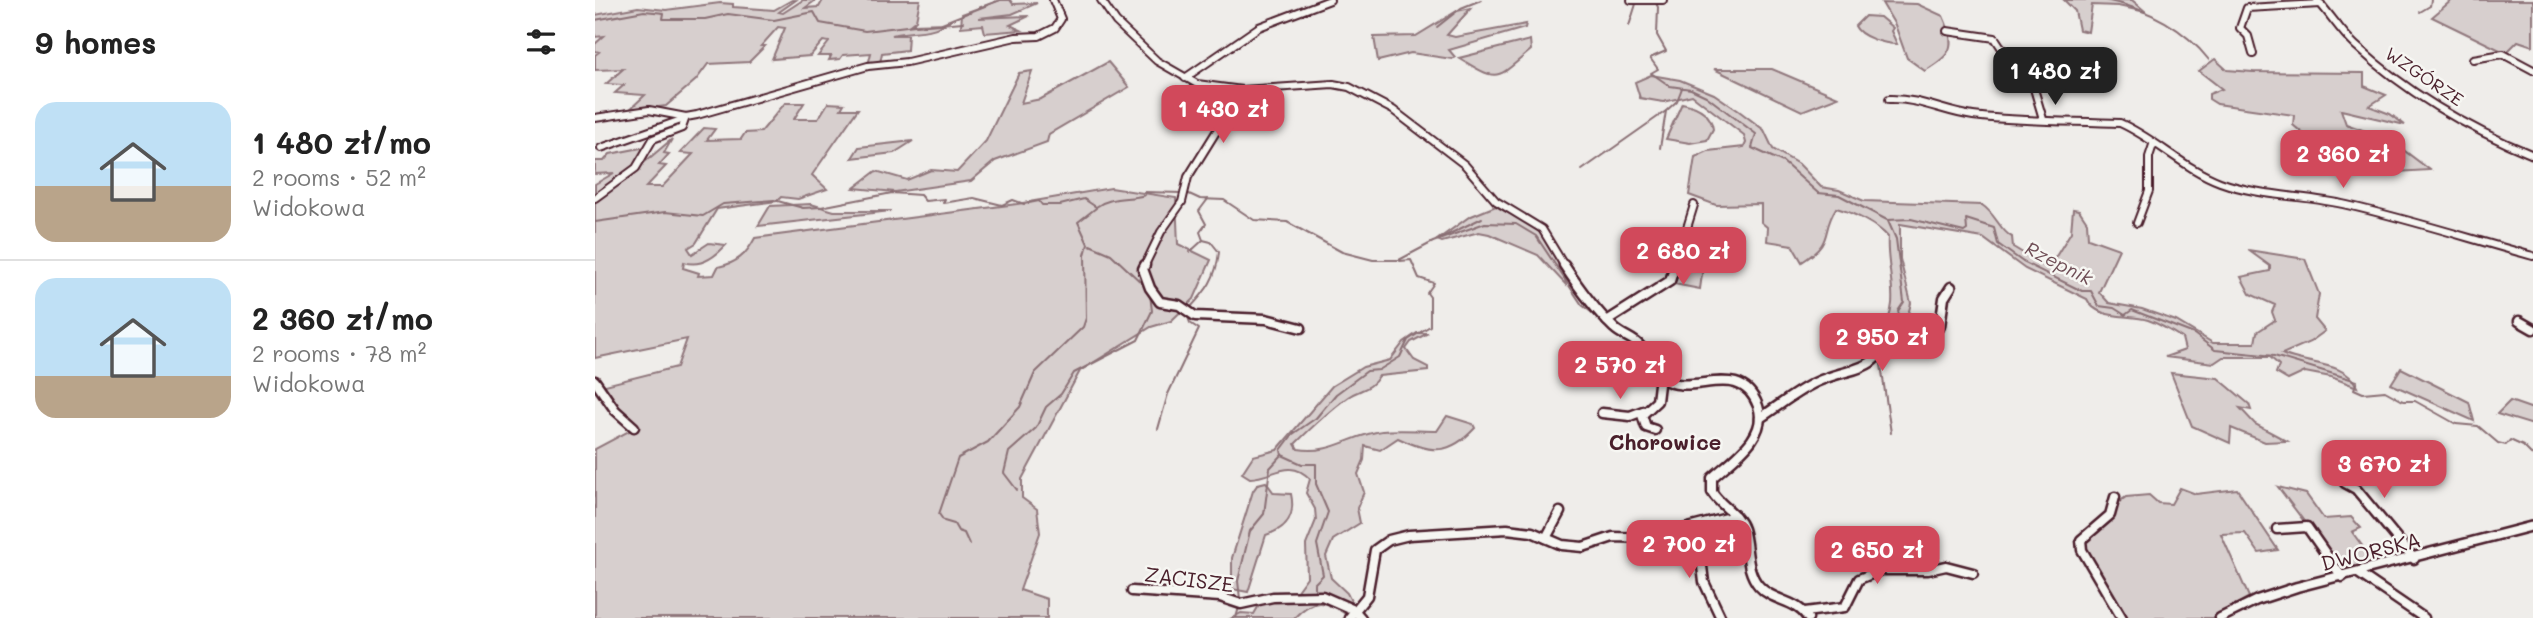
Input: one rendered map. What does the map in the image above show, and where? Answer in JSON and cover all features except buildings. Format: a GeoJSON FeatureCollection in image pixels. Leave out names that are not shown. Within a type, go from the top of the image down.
{"type":"FeatureCollection","features":[{"type":"Feature","properties":{"kind":"street"},"geometry":{"type":"LineString","coordinates":[[601,148],[685,118],[868,66],[907,62],[1046,34],[1061,19],[1053,0]]}},
{"type":"Feature","properties":{"kind":"street"},"geometry":{"type":"LineString","coordinates":[[1101,0],[1132,38],[1157,61],[1186,78],[1209,86],[1242,90],[1341,85],[1393,110],[1465,165],[1496,201],[1542,229],[1555,246],[1576,286],[1607,321],[1639,344],[1660,376],[1676,382],[1727,381],[1742,384],[1753,397],[1760,418],[1754,439],[1712,478],[1714,496],[1742,525],[1749,568],[1755,582],[1767,593],[1792,602],[1806,615],[1845,607],[1859,579],[1881,570],[1928,570],[1946,566],[1973,573]]}},
{"type":"Feature","properties":{"kind":"street"},"geometry":{"type":"LineString","coordinates":[[1186,78],[1259,27],[1330,0]]}},
{"type":"Feature","properties":{"kind":"street"},"geometry":{"type":"LineString","coordinates":[[1631,0],[1663,0]]}},
{"type":"Feature","properties":{"kind":"street"},"geometry":{"type":"LineString","coordinates":[[2253,54],[2248,36],[2241,28],[2247,8],[2319,2]]}},
{"type":"Feature","properties":{"kind":"street","name":"WZGÓRZE"},"geometry":{"type":"LineString","coordinates":[[2319,2],[2350,39],[2376,61],[2480,130],[2533,155]]}},
{"type":"Feature","properties":{"kind":"street"},"geometry":{"type":"LineString","coordinates":[[1947,31],[1995,38],[2009,59],[2027,65],[2043,119]]}},
{"type":"Feature","properties":{"kind":"street"},"geometry":{"type":"LineString","coordinates":[[2473,59],[2503,54],[2533,70]]}},
{"type":"Feature","properties":{"kind":"street"},"geometry":{"type":"LineString","coordinates":[[1242,90],[1188,177],[1185,193],[1143,269],[1150,288],[1160,302],[1179,305],[1195,316],[1266,319],[1301,328]]}},
{"type":"Feature","properties":{"kind":"street"},"geometry":{"type":"LineString","coordinates":[[1889,99],[1909,98],[1938,108],[1976,116],[2120,123],[2136,130],[2153,145],[2168,150],[2191,169],[2222,184],[2293,198],[2345,204],[2533,256]]}},
{"type":"Feature","properties":{"kind":"street"},"geometry":{"type":"LineString","coordinates":[[595,118],[655,110],[685,118]]}},
{"type":"Feature","properties":{"kind":"street"},"geometry":{"type":"LineString","coordinates":[[595,198],[636,167],[653,139],[682,128],[685,118]]}},
{"type":"Feature","properties":{"kind":"street"},"geometry":{"type":"LineString","coordinates":[[2137,223],[2147,201],[2151,176],[2148,153],[2153,145]]}},
{"type":"Feature","properties":{"kind":"street"},"geometry":{"type":"LineString","coordinates":[[1607,321],[1670,281],[1694,205]]}},
{"type":"Feature","properties":{"kind":"street"},"geometry":{"type":"LineString","coordinates":[[1760,418],[1820,380],[1864,369],[1883,352],[1893,335],[1940,326],[1944,298],[1951,287]]}},
{"type":"Feature","properties":{"kind":"street"},"geometry":{"type":"LineString","coordinates":[[2519,321],[2533,329]]}},
{"type":"Feature","properties":{"kind":"street"},"geometry":{"type":"LineString","coordinates":[[1602,413],[1630,416],[1643,411],[1657,401],[1660,376]]}},
{"type":"Feature","properties":{"kind":"street"},"geometry":{"type":"LineString","coordinates":[[595,381],[615,410],[633,427]]}},
{"type":"Feature","properties":{"kind":"street"},"geometry":{"type":"LineString","coordinates":[[1643,411],[1644,424],[1655,430]]}},
{"type":"Feature","properties":{"kind":"street"},"geometry":{"type":"LineString","coordinates":[[2332,457],[2345,483],[2356,489],[2414,559]]}},
{"type":"Feature","properties":{"kind":"street"},"geometry":{"type":"LineString","coordinates":[[2115,497],[2110,515],[2081,540],[2082,550],[2122,618]]}},
{"type":"Feature","properties":{"kind":"street"},"geometry":{"type":"LineString","coordinates":[[1546,538],[1560,512]]}},
{"type":"Feature","properties":{"kind":"street"},"geometry":{"type":"LineString","coordinates":[[1355,615],[1367,596],[1375,550],[1389,540],[1409,535],[1507,529],[1546,538],[1562,545],[1583,547],[1613,537],[1649,538],[1676,529],[1697,528],[1735,516]]}},
{"type":"Feature","properties":{"kind":"street","name":"DWORSKA"},"geometry":{"type":"LineString","coordinates":[[2220,618],[2247,603],[2533,526]]}},
{"type":"Feature","properties":{"kind":"street"},"geometry":{"type":"LineString","coordinates":[[2277,528],[2307,527],[2342,577]]}},
{"type":"Feature","properties":{"kind":"street"},"geometry":{"type":"LineString","coordinates":[[1697,528],[1704,582],[1721,618]]}},
{"type":"Feature","properties":{"kind":"street"},"geometry":{"type":"LineString","coordinates":[[2358,573],[2424,618]]}},
{"type":"Feature","properties":{"kind":"street","name":"ZACISZE"},"geometry":{"type":"LineString","coordinates":[[1132,590],[1168,590],[1220,597],[1241,604],[1273,597],[1322,596],[1355,615]]}},
{"type":"Feature","properties":{"kind":"shaded area"},"geometry":{"type":"Polygon","coordinates":[[[796,0],[779,12],[783,13],[803,0],[816,0],[805,8],[819,7],[823,0],[920,0],[916,20],[911,24],[946,23],[933,29],[892,35],[908,35],[907,50],[882,53],[880,63],[868,65],[871,53],[843,55],[840,59],[829,60],[831,56],[818,56],[829,42],[823,41],[810,56],[772,59],[785,28],[778,27],[761,46],[765,46],[749,62],[708,64],[696,80],[666,106],[628,111],[645,95],[615,93],[624,85],[606,84],[623,69],[595,70],[595,55],[599,52],[595,51],[595,44],[604,36],[595,37],[595,15],[638,7],[666,10],[720,3],[733,4],[733,7],[774,10],[796,0]]]}},
{"type":"Feature","properties":{"kind":"shaded area"},"geometry":{"type":"Polygon","coordinates":[[[1000,0],[1010,0],[1013,4],[1037,3],[1012,14],[979,18],[1029,16],[1010,25],[1021,30],[985,33],[983,25],[961,27],[962,14],[1000,0]]]}},
{"type":"Feature","properties":{"kind":"shaded area"},"geometry":{"type":"Polygon","coordinates":[[[2064,0],[2132,0],[2146,12],[2118,6],[2092,5],[2088,32],[2079,30],[2075,11],[2064,0]]]}},
{"type":"Feature","properties":{"kind":"shaded area"},"geometry":{"type":"Polygon","coordinates":[[[2452,0],[2533,0],[2533,46],[2518,41],[2506,53],[2432,17],[2452,0]]]}},
{"type":"Feature","properties":{"kind":"shaded area"},"geometry":{"type":"Polygon","coordinates":[[[1882,3],[1917,4],[1943,16],[1951,43],[1941,60],[1925,71],[1907,58],[1895,25],[1882,3]]]}},
{"type":"Feature","properties":{"kind":"shaded area"},"geometry":{"type":"Polygon","coordinates":[[[1471,8],[1447,35],[1455,37],[1526,24],[1525,28],[1449,50],[1455,57],[1452,59],[1411,53],[1378,61],[1374,37],[1416,36],[1457,11],[1471,8]]]}},
{"type":"Feature","properties":{"kind":"shaded area"},"geometry":{"type":"Polygon","coordinates":[[[1865,16],[1880,17],[1893,28],[1891,31],[1897,44],[1873,39],[1858,30],[1855,26],[1865,16]]]}},
{"type":"Feature","properties":{"kind":"shaded area"},"geometry":{"type":"Polygon","coordinates":[[[1530,40],[1531,50],[1497,75],[1482,72],[1459,58],[1530,40]]]}},
{"type":"Feature","properties":{"kind":"shaded area"},"geometry":{"type":"Polygon","coordinates":[[[2215,59],[2227,70],[2364,73],[2364,86],[2386,95],[2369,106],[2390,114],[2405,125],[2341,110],[2346,124],[2390,140],[2430,170],[2396,172],[2356,146],[2306,136],[2293,125],[2294,115],[2217,104],[2209,99],[2209,94],[2222,89],[2199,71],[2215,59]]]}},
{"type":"Feature","properties":{"kind":"shaded area"},"geometry":{"type":"Polygon","coordinates":[[[1108,62],[1129,87],[1049,134],[1047,142],[995,161],[971,181],[895,192],[854,188],[876,171],[907,180],[931,170],[957,172],[986,141],[1019,73],[1032,71],[1021,103],[1041,99],[1108,62]]]}},
{"type":"Feature","properties":{"kind":"shaded area"},"geometry":{"type":"Polygon","coordinates":[[[1714,69],[1772,69],[1838,97],[1802,111],[1714,69]]]}},
{"type":"Feature","properties":{"kind":"shaded area"},"geometry":{"type":"Polygon","coordinates":[[[1651,75],[1680,80],[1714,94],[1764,130],[1773,149],[1800,165],[1821,187],[1839,190],[1864,201],[1982,205],[2012,237],[2013,247],[2041,264],[2037,255],[2043,255],[2050,266],[2071,232],[2073,209],[2079,210],[2087,222],[2088,238],[2119,249],[2099,292],[2109,303],[2142,309],[2176,321],[2213,343],[2255,343],[2257,332],[2275,320],[2272,312],[2275,305],[2250,294],[2241,277],[2270,271],[2270,266],[2248,250],[2305,259],[2319,294],[2315,319],[2325,331],[2310,342],[2282,354],[2335,368],[2344,372],[2357,387],[2331,377],[2305,372],[2288,380],[2276,373],[2279,365],[2270,357],[2223,357],[2214,363],[2165,357],[2185,350],[2182,338],[2161,326],[2148,320],[2098,310],[2091,306],[2087,299],[2025,269],[1983,238],[1900,224],[1900,259],[1911,303],[1909,311],[1917,324],[1914,328],[1896,329],[1890,340],[1880,337],[1891,311],[1892,299],[1888,237],[1864,220],[1836,208],[1823,243],[1802,262],[1792,245],[1767,241],[1768,228],[1761,222],[1761,204],[1716,205],[1689,195],[1695,157],[1708,151],[1744,147],[1744,135],[1692,95],[1663,102],[1640,98],[1635,82],[1651,75]]]}},
{"type":"Feature","properties":{"kind":"shaded area"},"geometry":{"type":"Polygon","coordinates":[[[1192,83],[1239,93],[1231,104],[1183,97],[1192,83]]]}},
{"type":"Feature","properties":{"kind":"shaded area"},"geometry":{"type":"Polygon","coordinates":[[[785,103],[804,103],[794,119],[818,119],[828,103],[844,104],[841,109],[858,109],[812,175],[827,189],[798,199],[781,197],[777,201],[717,209],[696,243],[688,248],[692,254],[709,243],[726,245],[707,260],[696,264],[684,262],[683,268],[699,273],[698,276],[714,275],[718,267],[740,257],[755,238],[1017,204],[1111,188],[1176,198],[1178,244],[1211,260],[1194,299],[1171,321],[1151,327],[1080,371],[1022,479],[1022,498],[1037,509],[1040,533],[1020,590],[1047,599],[1047,618],[595,618],[595,449],[633,429],[601,386],[677,367],[687,339],[595,358],[595,184],[614,173],[595,174],[595,161],[604,161],[610,154],[646,147],[633,172],[672,139],[664,153],[669,154],[659,165],[666,166],[646,187],[662,187],[693,154],[680,153],[704,128],[715,129],[707,140],[741,139],[745,133],[761,132],[785,103]]]}},
{"type":"Feature","properties":{"kind":"shaded area"},"geometry":{"type":"Polygon","coordinates":[[[1682,103],[1698,108],[1712,123],[1713,129],[1707,140],[1690,143],[1666,139],[1682,103]]]}},
{"type":"Feature","properties":{"kind":"shaded area"},"geometry":{"type":"Polygon","coordinates":[[[913,141],[894,153],[852,158],[859,147],[913,141]]]}},
{"type":"Feature","properties":{"kind":"shaded area"},"geometry":{"type":"Polygon","coordinates":[[[811,204],[834,211],[891,211],[758,226],[770,206],[811,204]]]}},
{"type":"Feature","properties":{"kind":"shaded area"},"geometry":{"type":"Polygon","coordinates":[[[1496,206],[1530,224],[1543,236],[1558,260],[1566,285],[1538,255],[1489,234],[1479,232],[1442,242],[1437,240],[1469,217],[1496,206]]]}},
{"type":"Feature","properties":{"kind":"shaded area"},"geometry":{"type":"Polygon","coordinates":[[[1686,250],[1705,253],[1700,289],[1674,284],[1686,250]]]}},
{"type":"Feature","properties":{"kind":"shaded area"},"geometry":{"type":"Polygon","coordinates":[[[1417,333],[1428,333],[1411,342],[1406,349],[1414,360],[1428,367],[1428,371],[1379,376],[1369,387],[1348,397],[1321,419],[1295,444],[1298,449],[1331,447],[1382,431],[1437,431],[1447,416],[1473,424],[1475,428],[1457,443],[1440,449],[1421,447],[1398,438],[1380,450],[1365,446],[1364,460],[1358,474],[1364,492],[1357,508],[1360,523],[1333,540],[1326,556],[1331,578],[1347,593],[1352,603],[1347,615],[1332,606],[1319,603],[1307,607],[1294,618],[1232,618],[1241,613],[1254,614],[1264,597],[1296,592],[1307,577],[1306,545],[1316,520],[1315,509],[1306,493],[1310,479],[1302,473],[1288,469],[1250,478],[1242,473],[1253,456],[1277,450],[1332,386],[1363,367],[1390,360],[1404,342],[1417,333]]]}},
{"type":"Feature","properties":{"kind":"shaded area"},"geometry":{"type":"Polygon","coordinates":[[[2401,368],[2469,402],[2474,421],[2391,384],[2401,368]]]}},
{"type":"Feature","properties":{"kind":"shaded area"},"geometry":{"type":"Polygon","coordinates":[[[2171,373],[2218,378],[2249,404],[2251,410],[2240,408],[2255,424],[2287,441],[2265,442],[2231,428],[2230,443],[2192,426],[2171,373]]]}},
{"type":"Feature","properties":{"kind":"shaded area"},"geometry":{"type":"Polygon","coordinates":[[[2510,401],[2533,409],[2533,425],[2497,414],[2510,401]]]}},
{"type":"Feature","properties":{"kind":"shaded area"},"geometry":{"type":"Polygon","coordinates":[[[1266,482],[1274,493],[1291,494],[1291,515],[1279,529],[1266,535],[1248,592],[1232,589],[1232,558],[1253,491],[1258,484],[1266,482]]]}},
{"type":"Feature","properties":{"kind":"shaded area"},"geometry":{"type":"Polygon","coordinates":[[[2278,487],[2306,494],[2324,519],[2351,517],[2361,528],[2352,532],[2377,566],[2344,574],[2278,487]]]}},
{"type":"Feature","properties":{"kind":"shaded area"},"geometry":{"type":"Polygon","coordinates":[[[2180,488],[2196,494],[2237,489],[2278,550],[2259,553],[2245,533],[2221,534],[2249,597],[2212,618],[2124,618],[2083,546],[2085,538],[2111,519],[2119,502],[2126,497],[2149,495],[2158,503],[2171,504],[2180,488]]]}},
{"type":"Feature","properties":{"kind":"waterway"},"geometry":{"type":"LineString","coordinates":[[942,23],[1000,0]]}},
{"type":"Feature","properties":{"kind":"waterway"},"geometry":{"type":"LineString","coordinates":[[1437,27],[1461,8],[1481,0]]}},
{"type":"Feature","properties":{"kind":"waterway"},"geometry":{"type":"LineString","coordinates":[[2105,0],[2134,8],[2162,21],[2187,38],[2209,60]]}},
{"type":"Feature","properties":{"kind":"waterway"},"geometry":{"type":"LineString","coordinates":[[2420,12],[2430,6],[2431,0]]}},
{"type":"Feature","properties":{"kind":"waterway","name":"Rzepnik"},"geometry":{"type":"LineString","coordinates":[[1655,2],[1658,7],[1657,35],[1666,51],[1650,58],[1658,69],[1651,73],[1670,86],[1691,89],[1706,96],[1756,134],[1752,148],[1783,162],[1818,193],[1839,195],[1887,220],[1911,219],[1964,232],[1967,230],[1966,219],[1994,228],[1998,244],[2023,262],[2082,291],[2091,291],[2099,306],[2114,308],[2125,315],[2132,310],[2194,334],[2215,350],[2274,356],[2357,381],[2354,389],[2363,393],[2385,391],[2403,401],[2415,401],[2456,424],[2478,426],[2498,443],[2506,445],[2510,440],[2523,446],[2533,456]]}},
{"type":"Feature","properties":{"kind":"waterway"},"geometry":{"type":"LineString","coordinates":[[1629,26],[1636,4]]}},
{"type":"Feature","properties":{"kind":"waterway"},"geometry":{"type":"LineString","coordinates":[[595,20],[644,11],[664,13],[663,19],[705,19],[728,14],[774,20],[814,12],[820,23],[865,31],[915,25]]}},
{"type":"Feature","properties":{"kind":"waterway"},"geometry":{"type":"LineString","coordinates":[[916,26],[963,22]]}},
{"type":"Feature","properties":{"kind":"waterway"},"geometry":{"type":"LineString","coordinates":[[1666,111],[1677,101],[1682,88]]}},
{"type":"Feature","properties":{"kind":"waterway"},"geometry":{"type":"LineString","coordinates":[[1582,170],[1666,111]]}},
{"type":"Feature","properties":{"kind":"waterway"},"geometry":{"type":"LineString","coordinates":[[1660,148],[1666,111]]}},
{"type":"Feature","properties":{"kind":"waterway"},"geometry":{"type":"LineString","coordinates":[[595,222],[665,212],[703,216],[723,204],[774,200],[803,208],[821,207],[892,193],[920,195],[925,201],[945,199],[943,203],[974,198],[1002,205],[1013,200],[1024,204],[1039,201],[1042,205],[1060,205],[1084,199],[1096,207],[1114,200],[1145,195],[1144,192],[1182,193]]}},
{"type":"Feature","properties":{"kind":"waterway"},"geometry":{"type":"LineString","coordinates":[[1187,193],[1208,199]]}},
{"type":"Feature","properties":{"kind":"waterway"},"geometry":{"type":"LineString","coordinates":[[1203,240],[1200,232],[1206,224],[1199,211],[1208,199]]}},
{"type":"Feature","properties":{"kind":"waterway"},"geometry":{"type":"LineString","coordinates":[[1208,199],[1224,200],[1254,220],[1287,222],[1342,252],[1373,260],[1399,260],[1433,242],[1485,223],[1516,224],[1536,236],[1582,305],[1632,344]]}},
{"type":"Feature","properties":{"kind":"waterway"},"geometry":{"type":"LineString","coordinates":[[969,544],[964,533],[958,531],[954,524],[944,521],[939,514],[958,458],[988,442],[1020,407],[1035,373],[1083,327],[1086,318],[1085,255],[1088,244],[1078,222],[1096,208]]}},
{"type":"Feature","properties":{"kind":"waterway"},"geometry":{"type":"LineString","coordinates":[[1439,239],[1482,218]]}},
{"type":"Feature","properties":{"kind":"waterway"},"geometry":{"type":"LineString","coordinates":[[1885,340],[1901,323],[1898,311],[1904,302],[1896,239],[1888,221]]}},
{"type":"Feature","properties":{"kind":"waterway"},"geometry":{"type":"LineString","coordinates":[[1189,309],[1210,284],[1218,261],[1219,252],[1211,242],[1203,240]]}},
{"type":"Feature","properties":{"kind":"waterway"},"geometry":{"type":"LineString","coordinates":[[1190,252],[1203,240]]}},
{"type":"Feature","properties":{"kind":"waterway"},"geometry":{"type":"LineString","coordinates":[[1090,245],[1111,254],[1145,286]]}},
{"type":"Feature","properties":{"kind":"waterway"},"geometry":{"type":"LineString","coordinates":[[1282,455],[1281,450],[1293,434],[1316,418],[1336,394],[1367,371],[1379,370],[1400,357],[1408,340],[1430,326],[1430,297],[1427,293],[1434,283],[1419,278],[1411,260],[1400,261]]}},
{"type":"Feature","properties":{"kind":"waterway"},"geometry":{"type":"LineString","coordinates":[[1017,490],[1004,473],[1009,452],[1036,428],[1046,407],[1061,394],[1074,373],[1138,340],[1152,311],[1150,294]]}},
{"type":"Feature","properties":{"kind":"waterway"},"geometry":{"type":"LineString","coordinates":[[1158,429],[1168,394],[1199,329],[1190,323],[1188,317]]}},
{"type":"Feature","properties":{"kind":"waterway"},"geometry":{"type":"LineString","coordinates":[[1880,358],[1891,433]]}},
{"type":"Feature","properties":{"kind":"waterway"},"geometry":{"type":"LineString","coordinates":[[1240,599],[1238,581],[1250,531],[1264,514],[1270,468],[1282,455]]}},
{"type":"Feature","properties":{"kind":"waterway"},"geometry":{"type":"LineString","coordinates":[[1282,455],[1302,464],[1316,464],[1316,484],[1328,512],[1317,544],[1323,575],[1315,583],[1315,593]]}},
{"type":"Feature","properties":{"kind":"waterway"},"geometry":{"type":"LineString","coordinates":[[1236,618],[1239,607]]}},
{"type":"Feature","properties":{"kind":"waterway"},"geometry":{"type":"LineString","coordinates":[[1340,608],[1348,612]]}},
{"type":"Feature","properties":{"kind":"district","name":"Chorowice"},"geometry":{"type":"Point","coordinates":[1665,443]}}]}
